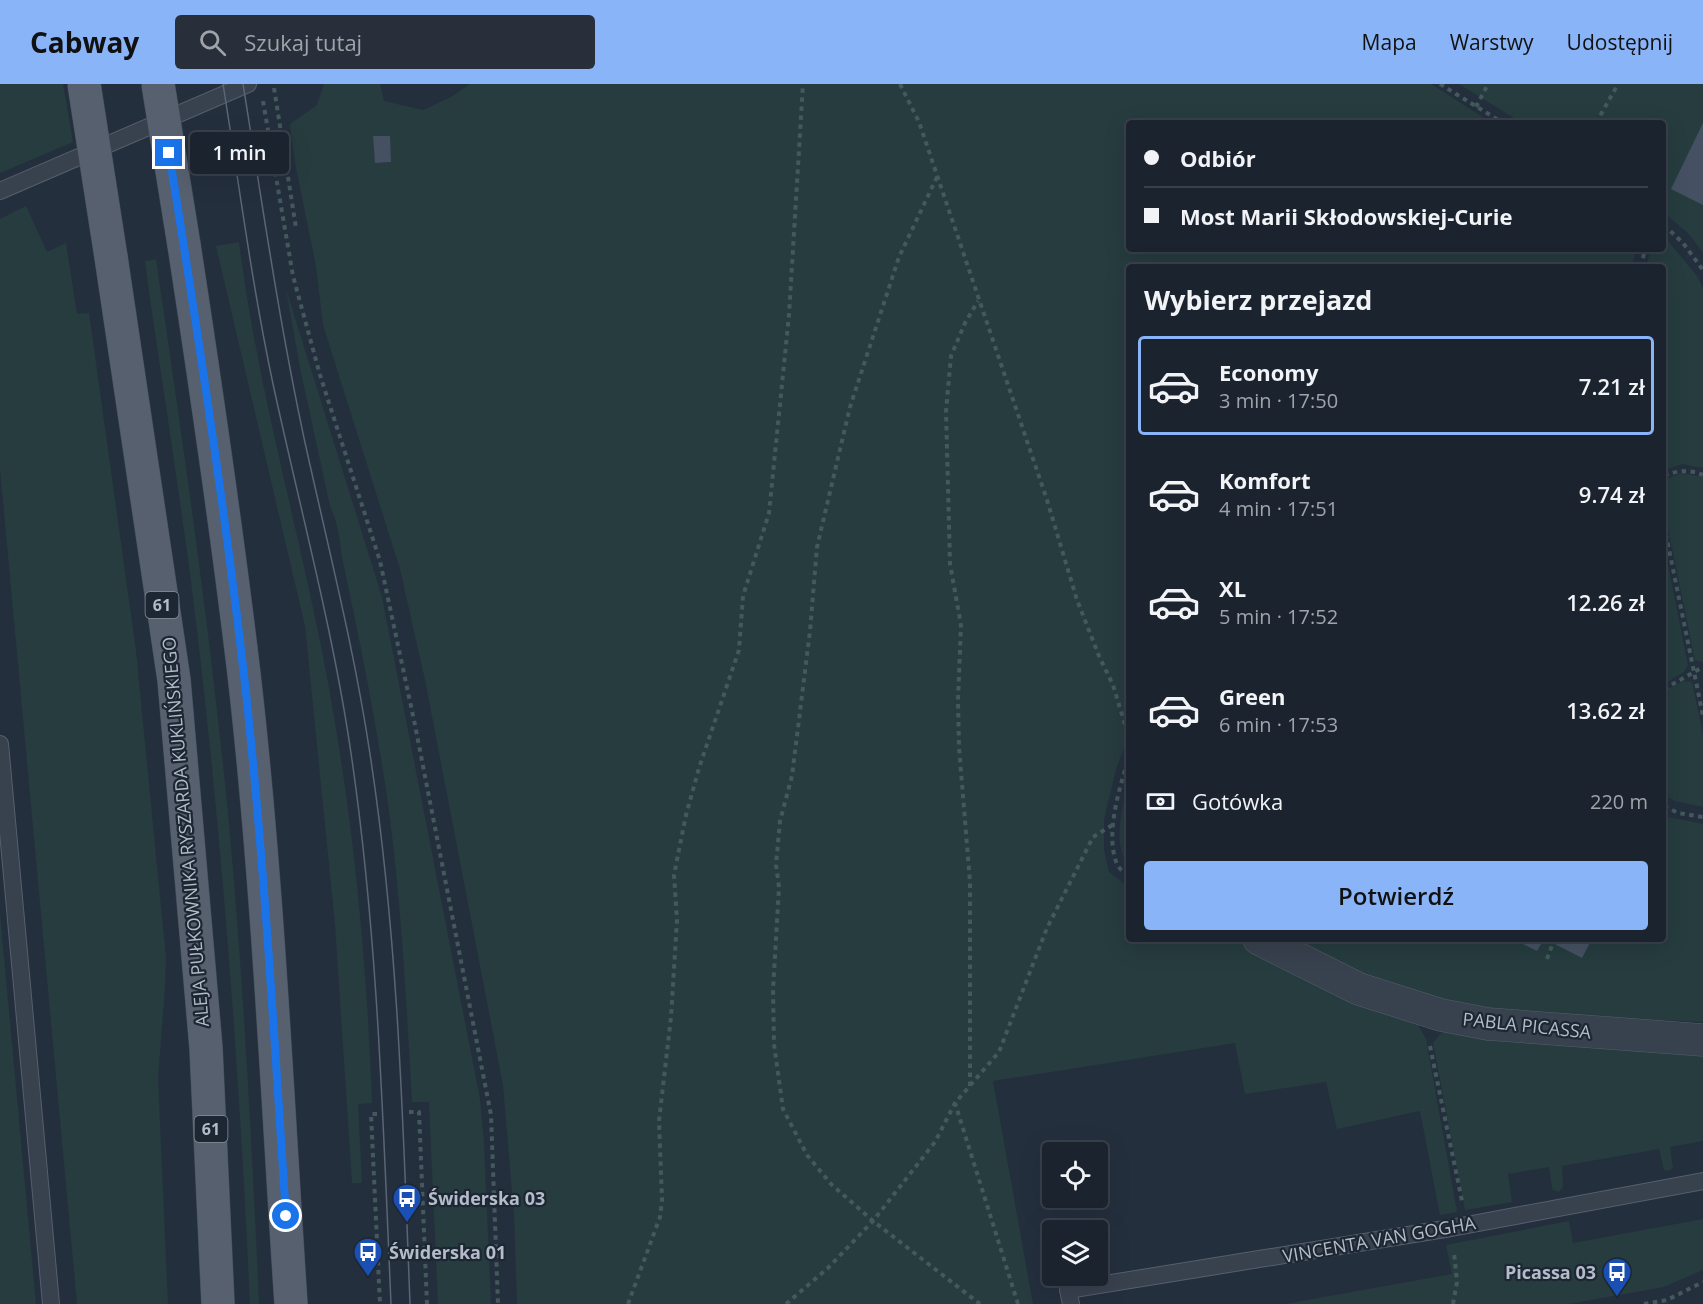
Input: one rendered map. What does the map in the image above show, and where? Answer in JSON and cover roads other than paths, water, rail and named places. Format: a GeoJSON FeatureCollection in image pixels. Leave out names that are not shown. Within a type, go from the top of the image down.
{"type":"FeatureCollection","features":[{"type":"Feature","properties":{"kind":"main road","name":"ALEJA PUŁKOWNIKA RYSZARDA KUKLIŃSKIEGO"},"geometry":{"type":"LineString","coordinates":[[84,84],[174,680],[206,1048],[218,1304]]}},
{"type":"Feature","properties":{"kind":"main road"},"geometry":{"type":"LineString","coordinates":[[158,84],[207,396],[244,675],[270,963],[291,1304]]}},
{"type":"Feature","properties":{"kind":"street","name":"PABLA PICASSA"},"geometry":{"type":"LineString","coordinates":[[1265,942],[1359,989],[1423,1010],[1488,1024],[1703,1040]]}},
{"type":"Feature","properties":{"kind":"lane"},"geometry":{"type":"LineString","coordinates":[[0,191],[248,84]]}},
{"type":"Feature","properties":{"kind":"lane"},"geometry":{"type":"LineString","coordinates":[[0,744],[51,1304]]}},
{"type":"Feature","properties":{"kind":"lane","name":"VINCENTA VAN GOGHA"},"geometry":{"type":"LineString","coordinates":[[1071,1304],[1068,1290],[1459,1226],[1703,1181]]}},
{"type":"Feature","properties":{"kind":"tram line"},"geometry":{"type":"LineString","coordinates":[[223,84],[265,347],[336,665],[352,760],[374,963],[391,1304]]}},
{"type":"Feature","properties":{"kind":"tram line"},"geometry":{"type":"LineString","coordinates":[[243,84],[287,350],[304,438],[340,595],[370,754],[393,959],[410,1304]]}},
{"type":"Feature","properties":{"kind":"place","name":"Świderska 03"},"geometry":{"type":"Point","coordinates":[407,1224]}},
{"type":"Feature","properties":{"kind":"place","name":"Świderska 01"},"geometry":{"type":"Point","coordinates":[368,1278]}},
{"type":"Feature","properties":{"kind":"place","name":"Picassa 03"},"geometry":{"type":"Point","coordinates":[1617,1298]}}]}
